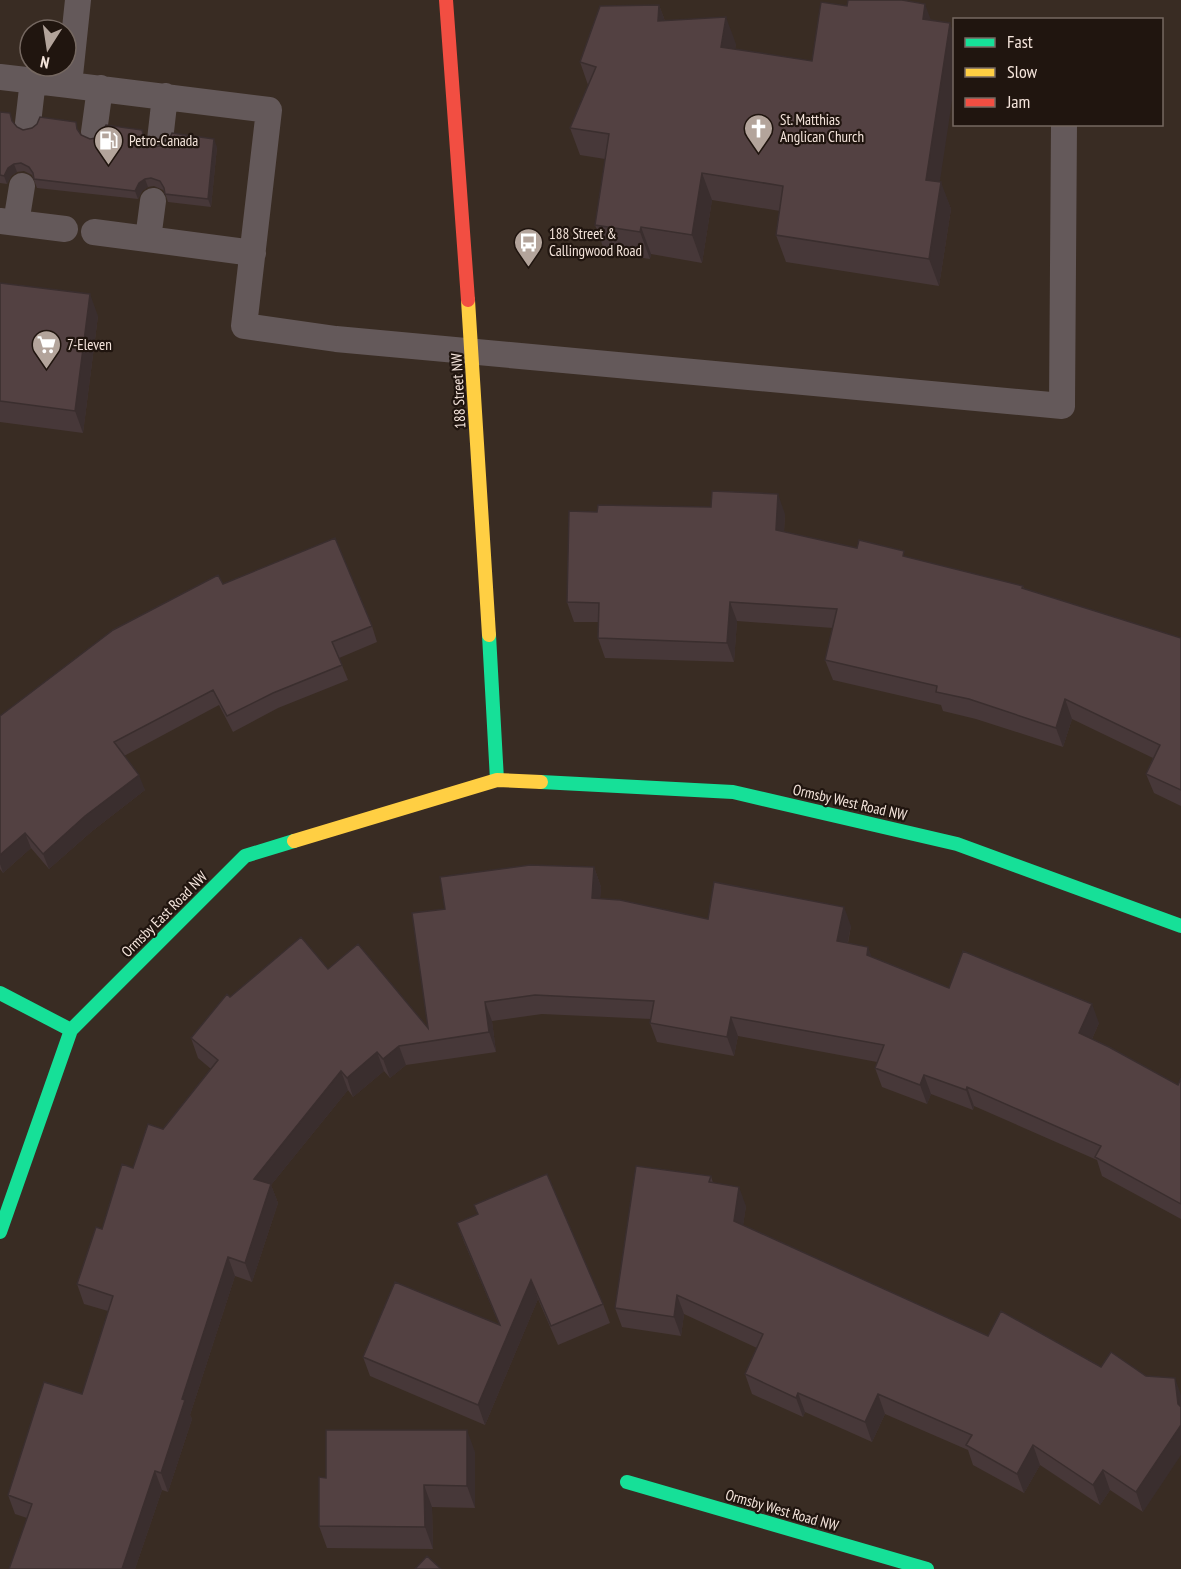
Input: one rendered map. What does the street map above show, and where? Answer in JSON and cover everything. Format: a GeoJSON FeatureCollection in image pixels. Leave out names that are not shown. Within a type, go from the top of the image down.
{"type":"FeatureCollection","features":[{"type":"Feature","properties":{"kind":"street","name":"188 Street NW"},"geometry":{"type":"LineString","coordinates":[[446,0],[472,352],[497,780]]}},
{"type":"Feature","properties":{"kind":"street","name":"Ormsby West Road NW"},"geometry":{"type":"LineString","coordinates":[[497,780],[733,792],[957,844],[1181,926]]}},
{"type":"Feature","properties":{"kind":"street","name":"Ormsby East Road NW"},"geometry":{"type":"LineString","coordinates":[[0,1232],[71,1030],[245,856],[497,780]]}},
{"type":"Feature","properties":{"kind":"street"},"geometry":{"type":"LineString","coordinates":[[0,993],[71,1030]]}},
{"type":"Feature","properties":{"kind":"street","name":"Ormsby West Road NW"},"geometry":{"type":"LineString","coordinates":[[627,1482],[927,1569]]}},
{"type":"Feature","properties":{"kind":"lane"},"geometry":{"type":"LineString","coordinates":[[69,85],[78,0]]}},
{"type":"Feature","properties":{"kind":"lane"},"geometry":{"type":"LineString","coordinates":[[0,77],[269,110],[244,326],[336,339],[1062,406],[1064,126]]}},
{"type":"Feature","properties":{"kind":"lane"},"geometry":{"type":"LineString","coordinates":[[28,123],[33,80]]}},
{"type":"Feature","properties":{"kind":"lane"},"geometry":{"type":"LineString","coordinates":[[94,132],[100,88]]}},
{"type":"Feature","properties":{"kind":"lane"},"geometry":{"type":"LineString","coordinates":[[160,140],[165,96]]}},
{"type":"Feature","properties":{"kind":"lane"},"geometry":{"type":"LineString","coordinates":[[22,186],[8,222],[65,229]]}},
{"type":"Feature","properties":{"kind":"lane"},"geometry":{"type":"LineString","coordinates":[[148,239],[153,201]]}},
{"type":"Feature","properties":{"kind":"lane"},"geometry":{"type":"LineString","coordinates":[[94,232],[253,253]]}},
{"type":"Feature","properties":{"kind":"building","name":"St. Matthias Anglican Church"},"geometry":{"type":"Polygon","coordinates":[[[848,0],[902,0],[925,4],[923,19],[950,23],[926,180],[941,182],[929,259],[776,235],[783,186],[702,173],[692,235],[641,227],[640,232],[595,225],[609,134],[570,128],[596,67],[580,62],[600,6],[659,5],[658,21],[726,17],[721,47],[812,61],[821,2],[847,6],[848,0]]]}},
{"type":"Feature","properties":{"kind":"building","name":"Petro-Canada"},"geometry":{"type":"Polygon","coordinates":[[[0,112],[10,113],[12,121],[23,130],[32,128],[40,117],[76,122],[81,135],[90,139],[102,133],[106,125],[142,130],[144,138],[155,147],[164,145],[172,133],[214,139],[208,199],[165,194],[160,181],[151,178],[139,183],[135,191],[34,179],[29,167],[21,163],[8,168],[4,176],[0,175],[0,112]]]}},
{"type":"Feature","properties":{"kind":"building","name":"7-Eleven"},"geometry":{"type":"Polygon","coordinates":[[[0,283],[90,294],[75,411],[0,401],[0,283]]]}},
{"type":"Feature","properties":{"kind":"building"},"geometry":{"type":"Polygon","coordinates":[[[712,491],[778,494],[776,530],[857,548],[859,540],[904,551],[903,556],[1023,586],[1022,588],[1181,638],[1181,790],[1146,774],[1160,745],[1065,699],[1056,728],[969,699],[936,692],[937,686],[825,660],[837,609],[730,602],[727,643],[598,638],[599,603],[567,602],[569,511],[597,512],[598,505],[711,507],[712,491]]]}},
{"type":"Feature","properties":{"kind":"building"},"geometry":{"type":"Polygon","coordinates":[[[335,538],[372,626],[332,642],[342,665],[273,693],[227,716],[213,690],[114,742],[139,775],[85,816],[43,854],[25,833],[0,855],[0,716],[113,630],[218,575],[223,584],[335,538]]]}},
{"type":"Feature","properties":{"kind":"building"},"geometry":{"type":"Polygon","coordinates":[[[530,865],[594,867],[592,898],[620,900],[708,919],[714,882],[844,907],[837,941],[868,947],[867,955],[949,988],[963,951],[1092,1004],[1079,1033],[1178,1085],[1181,1078],[1181,1204],[1095,1157],[1101,1146],[967,1087],[966,1090],[924,1075],[920,1085],[875,1068],[884,1045],[731,1017],[727,1037],[650,1023],[654,1001],[535,995],[485,1002],[489,1032],[399,1046],[383,1059],[377,1052],[347,1078],[341,1071],[254,1179],[271,1184],[245,1263],[228,1257],[182,1399],[185,1400],[161,1473],[155,1471],[122,1569],[9,1569],[32,1504],[8,1495],[44,1382],[82,1394],[113,1296],[77,1284],[96,1227],[102,1229],[122,1164],[133,1168],[148,1124],[163,1129],[218,1060],[191,1038],[227,994],[230,997],[301,937],[328,969],[358,944],[428,1028],[412,913],[445,909],[440,877],[530,865]]]}},
{"type":"Feature","properties":{"kind":"building"},"geometry":{"type":"Polygon","coordinates":[[[636,1166],[711,1176],[709,1182],[739,1187],[734,1221],[988,1336],[1001,1311],[1101,1367],[1111,1352],[1146,1376],[1175,1378],[1178,1404],[1181,1407],[1181,1425],[1136,1492],[1103,1470],[1093,1485],[1033,1445],[1017,1474],[966,1445],[972,1435],[878,1394],[865,1422],[798,1393],[796,1398],[745,1374],[763,1334],[677,1295],[674,1317],[615,1308],[636,1166]]]}},
{"type":"Feature","properties":{"kind":"building"},"geometry":{"type":"Polygon","coordinates":[[[547,1174],[603,1304],[551,1326],[531,1280],[478,1405],[363,1357],[395,1282],[500,1325],[457,1223],[478,1214],[474,1205],[547,1174]]]}},
{"type":"Feature","properties":{"kind":"building"},"geometry":{"type":"Polygon","coordinates":[[[326,1430],[467,1430],[467,1486],[424,1485],[425,1527],[319,1526],[319,1477],[326,1478],[326,1430]]]}},
{"type":"Feature","properties":{"kind":"building"},"geometry":{"type":"Polygon","coordinates":[[[427,1556],[441,1569],[415,1569],[427,1556]]]}},
{"type":"Feature","properties":{"kind":"traffic: fast"},"geometry":{"type":"LineString","coordinates":[[489,635],[497,780]]}},
{"type":"Feature","properties":{"kind":"traffic: fast"},"geometry":{"type":"LineString","coordinates":[[541,782],[733,792],[957,844],[1181,926]]}},
{"type":"Feature","properties":{"kind":"traffic: fast"},"geometry":{"type":"LineString","coordinates":[[0,1232],[71,1030],[245,856],[294,841]]}},
{"type":"Feature","properties":{"kind":"traffic: fast"},"geometry":{"type":"LineString","coordinates":[[0,993],[71,1030]]}},
{"type":"Feature","properties":{"kind":"traffic: fast"},"geometry":{"type":"LineString","coordinates":[[627,1482],[927,1569]]}},
{"type":"Feature","properties":{"kind":"traffic: slow"},"geometry":{"type":"LineString","coordinates":[[468,300],[489,635]]}},
{"type":"Feature","properties":{"kind":"traffic: slow"},"geometry":{"type":"LineString","coordinates":[[294,841],[497,780],[541,782]]}},
{"type":"Feature","properties":{"kind":"traffic: jam"},"geometry":{"type":"LineString","coordinates":[[446,0],[468,300]]}},
{"type":"Feature","properties":{"kind":"place","name":"St. Matthias Anglican Church"},"geometry":{"type":"Point","coordinates":[759,154]}},
{"type":"Feature","properties":{"kind":"place","name":"Petro-Canada"},"geometry":{"type":"Point","coordinates":[108,166]}},
{"type":"Feature","properties":{"kind":"place","name":"188 Street & Callingwood Road"},"geometry":{"type":"Point","coordinates":[528,268]}},
{"type":"Feature","properties":{"kind":"place","name":"7-Eleven"},"geometry":{"type":"Point","coordinates":[46,370]}}]}
